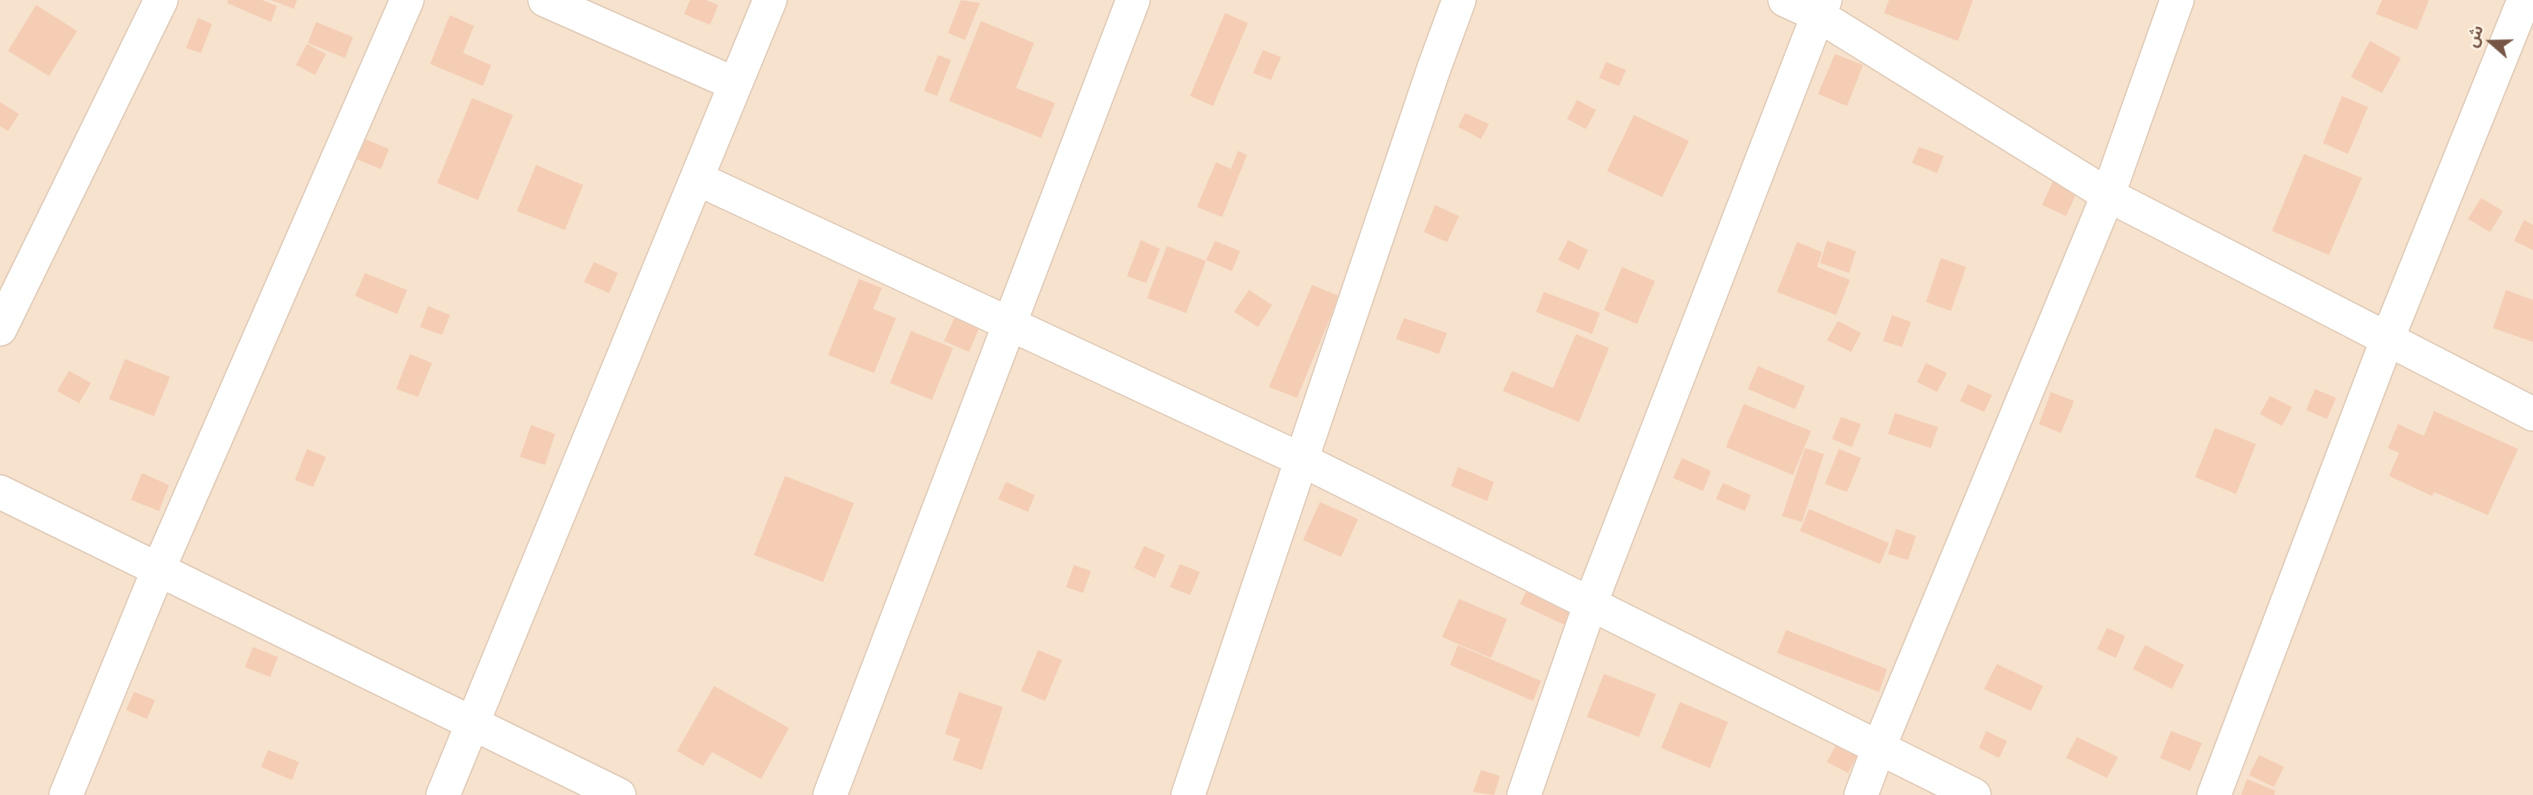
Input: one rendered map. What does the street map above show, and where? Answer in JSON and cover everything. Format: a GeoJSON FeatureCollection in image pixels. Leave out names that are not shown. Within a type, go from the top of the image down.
{"type":"FeatureCollection","features":[{"type":"Feature","properties":{"kind":"street"},"geometry":{"type":"LineString","coordinates":[[0,330],[161,0]]}},
{"type":"Feature","properties":{"kind":"street"},"geometry":{"type":"LineString","coordinates":[[66,795],[159,568],[407,0]]}},
{"type":"Feature","properties":{"kind":"street"},"geometry":{"type":"LineString","coordinates":[[545,0],[735,84]]}},
{"type":"Feature","properties":{"kind":"street"},"geometry":{"type":"LineString","coordinates":[[443,795],[770,0]]}},
{"type":"Feature","properties":{"kind":"street"},"geometry":{"type":"LineString","coordinates":[[830,795],[1133,0]]}},
{"type":"Feature","properties":{"kind":"street"},"geometry":{"type":"LineString","coordinates":[[1188,795],[1426,90],[1459,0]]}},
{"type":"Feature","properties":{"kind":"street"},"geometry":{"type":"LineString","coordinates":[[1785,0],[1821,7],[2108,195],[2533,414]]}},
{"type":"Feature","properties":{"kind":"street"},"geometry":{"type":"LineString","coordinates":[[1861,795],[2108,195],[2177,0]]}},
{"type":"Feature","properties":{"kind":"street"},"geometry":{"type":"LineString","coordinates":[[2214,795],[2387,340],[2524,0]]}},
{"type":"Feature","properties":{"kind":"street"},"geometry":{"type":"LineString","coordinates":[[1524,795],[1592,602],[1821,7]]}},
{"type":"Feature","properties":{"kind":"street"},"geometry":{"type":"LineString","coordinates":[[698,179],[1302,460],[1592,602],[1974,795]]}},
{"type":"Feature","properties":{"kind":"street"},"geometry":{"type":"LineString","coordinates":[[0,492],[619,795]]}},
{"type":"Feature","properties":{"kind":"shaded area"},"geometry":{"type":"Polygon","coordinates":[[[0,0],[2533,0],[2533,795],[0,795],[0,0]]]}},
{"type":"Feature","properties":{"kind":"building"},"geometry":{"type":"Polygon","coordinates":[[[228,0],[262,0],[277,6],[271,22],[227,3],[228,0]]]}},
{"type":"Feature","properties":{"kind":"building"},"geometry":{"type":"Polygon","coordinates":[[[271,0],[297,0],[294,9],[271,0]]]}},
{"type":"Feature","properties":{"kind":"building"},"geometry":{"type":"Polygon","coordinates":[[[690,0],[706,0],[718,5],[710,25],[684,14],[690,0]]]}},
{"type":"Feature","properties":{"kind":"building"},"geometry":{"type":"Polygon","coordinates":[[[961,0],[980,3],[965,40],[948,33],[961,0]]]}},
{"type":"Feature","properties":{"kind":"building"},"geometry":{"type":"Polygon","coordinates":[[[1889,0],[1973,0],[1958,41],[1884,13],[1889,0]]]}},
{"type":"Feature","properties":{"kind":"building"},"geometry":{"type":"Polygon","coordinates":[[[2382,0],[2429,0],[2417,30],[2376,14],[2382,0]]]}},
{"type":"Feature","properties":{"kind":"building"},"geometry":{"type":"Polygon","coordinates":[[[36,5],[77,31],[49,76],[8,51],[36,5]]]}},
{"type":"Feature","properties":{"kind":"building"},"geometry":{"type":"Polygon","coordinates":[[[1225,13],[1248,23],[1213,106],[1190,96],[1225,13]]]}},
{"type":"Feature","properties":{"kind":"building"},"geometry":{"type":"Polygon","coordinates":[[[450,15],[474,26],[463,53],[491,65],[483,86],[430,64],[450,15]]]}},
{"type":"Feature","properties":{"kind":"building"},"geometry":{"type":"Polygon","coordinates":[[[198,18],[212,24],[201,53],[186,48],[198,18]]]}},
{"type":"Feature","properties":{"kind":"building"},"geometry":{"type":"Polygon","coordinates":[[[981,21],[1034,43],[1016,88],[1055,103],[1041,138],[949,101],[981,21]]]}},
{"type":"Feature","properties":{"kind":"building"},"geometry":{"type":"Polygon","coordinates":[[[316,22],[353,37],[345,58],[308,43],[316,22]]]}},
{"type":"Feature","properties":{"kind":"building"},"geometry":{"type":"Polygon","coordinates":[[[2370,41],[2401,58],[2382,93],[2351,77],[2370,41]]]}},
{"type":"Feature","properties":{"kind":"building"},"geometry":{"type":"Polygon","coordinates":[[[307,44],[326,54],[315,75],[296,65],[307,44]]]}},
{"type":"Feature","properties":{"kind":"building"},"geometry":{"type":"Polygon","coordinates":[[[1263,50],[1281,57],[1271,80],[1253,73],[1263,50]]]}},
{"type":"Feature","properties":{"kind":"building"},"geometry":{"type":"Polygon","coordinates":[[[1835,54],[1863,65],[1847,106],[1818,94],[1835,54]]]}},
{"type":"Feature","properties":{"kind":"building"},"geometry":{"type":"Polygon","coordinates":[[[938,55],[951,60],[937,96],[924,91],[938,55]]]}},
{"type":"Feature","properties":{"kind":"building"},"geometry":{"type":"Polygon","coordinates":[[[1606,62],[1626,70],[1619,86],[1599,78],[1606,62]]]}},
{"type":"Feature","properties":{"kind":"building"},"geometry":{"type":"Polygon","coordinates":[[[2342,96],[2368,107],[2348,154],[2323,143],[2342,96]]]}},
{"type":"Feature","properties":{"kind":"building"},"geometry":{"type":"Polygon","coordinates":[[[472,98],[513,115],[478,200],[437,183],[472,98]]]}},
{"type":"Feature","properties":{"kind":"building"},"geometry":{"type":"Polygon","coordinates":[[[1577,100],[1596,110],[1586,129],[1567,119],[1577,100]]]}},
{"type":"Feature","properties":{"kind":"building"},"geometry":{"type":"Polygon","coordinates":[[[0,102],[19,114],[8,131],[0,126],[0,102]]]}},
{"type":"Feature","properties":{"kind":"building"},"geometry":{"type":"Polygon","coordinates":[[[1465,113],[1489,124],[1481,139],[1458,127],[1465,113]]]}},
{"type":"Feature","properties":{"kind":"building"},"geometry":{"type":"Polygon","coordinates":[[[1634,115],[1689,141],[1662,197],[1607,171],[1634,115]]]}},
{"type":"Feature","properties":{"kind":"building"},"geometry":{"type":"Polygon","coordinates":[[[365,139],[389,149],[381,169],[356,159],[365,139]]]}},
{"type":"Feature","properties":{"kind":"building"},"geometry":{"type":"Polygon","coordinates":[[[1919,147],[1944,156],[1937,173],[1912,163],[1919,147]]]}},
{"type":"Feature","properties":{"kind":"building"},"geometry":{"type":"Polygon","coordinates":[[[1238,151],[1247,155],[1222,217],[1197,207],[1216,162],[1231,169],[1238,151]]]}},
{"type":"Feature","properties":{"kind":"building"},"geometry":{"type":"Polygon","coordinates":[[[2304,154],[2362,178],[2329,255],[2272,231],[2304,154]]]}},
{"type":"Feature","properties":{"kind":"building"},"geometry":{"type":"Polygon","coordinates":[[[536,165],[583,185],[565,230],[517,211],[536,165]]]}},
{"type":"Feature","properties":{"kind":"building"},"geometry":{"type":"Polygon","coordinates":[[[2054,179],[2078,190],[2066,216],[2042,205],[2054,179]]]}},
{"type":"Feature","properties":{"kind":"building"},"geometry":{"type":"Polygon","coordinates":[[[2481,198],[2503,211],[2490,232],[2468,219],[2481,198]]]}},
{"type":"Feature","properties":{"kind":"building"},"geometry":{"type":"Polygon","coordinates":[[[1435,205],[1459,216],[1447,242],[1424,232],[1435,205]]]}},
{"type":"Feature","properties":{"kind":"building"},"geometry":{"type":"Polygon","coordinates":[[[2524,220],[2533,225],[2533,250],[2514,241],[2524,220]]]}},
{"type":"Feature","properties":{"kind":"building"},"geometry":{"type":"Polygon","coordinates":[[[1141,240],[1160,249],[1146,283],[1127,276],[1141,240]]]}},
{"type":"Feature","properties":{"kind":"building"},"geometry":{"type":"Polygon","coordinates":[[[1568,240],[1588,250],[1579,270],[1558,260],[1568,240]]]}},
{"type":"Feature","properties":{"kind":"building"},"geometry":{"type":"Polygon","coordinates":[[[1215,241],[1240,251],[1232,271],[1206,260],[1215,241]]]}},
{"type":"Feature","properties":{"kind":"building"},"geometry":{"type":"Polygon","coordinates":[[[1827,241],[1856,251],[1849,273],[1820,263],[1827,241]]]}},
{"type":"Feature","properties":{"kind":"building"},"geometry":{"type":"Polygon","coordinates":[[[1797,242],[1822,252],[1817,267],[1850,280],[1836,315],[1777,292],[1797,242]]]}},
{"type":"Feature","properties":{"kind":"building"},"geometry":{"type":"Polygon","coordinates":[[[1167,246],[1206,261],[1186,313],[1147,298],[1167,246]]]}},
{"type":"Feature","properties":{"kind":"building"},"geometry":{"type":"Polygon","coordinates":[[[1941,258],[1966,267],[1951,311],[1926,302],[1941,258]]]}},
{"type":"Feature","properties":{"kind":"building"},"geometry":{"type":"Polygon","coordinates":[[[594,262],[618,273],[609,293],[584,282],[594,262]]]}},
{"type":"Feature","properties":{"kind":"building"},"geometry":{"type":"Polygon","coordinates":[[[1622,267],[1655,281],[1637,324],[1604,310],[1622,267]]]}},
{"type":"Feature","properties":{"kind":"building"},"geometry":{"type":"Polygon","coordinates":[[[365,273],[407,290],[397,314],[355,296],[365,273]]]}},
{"type":"Feature","properties":{"kind":"building"},"geometry":{"type":"Polygon","coordinates":[[[859,279],[882,288],[873,309],[896,318],[874,373],[828,355],[859,279]]]}},
{"type":"Feature","properties":{"kind":"building"},"geometry":{"type":"Polygon","coordinates":[[[1312,285],[1339,296],[1297,398],[1269,387],[1312,285]]]}},
{"type":"Feature","properties":{"kind":"building"},"geometry":{"type":"Polygon","coordinates":[[[1249,290],[1272,305],[1258,327],[1234,312],[1249,290]]]}},
{"type":"Feature","properties":{"kind":"building"},"geometry":{"type":"Polygon","coordinates":[[[2506,290],[2533,300],[2533,342],[2493,328],[2506,290]]]}},
{"type":"Feature","properties":{"kind":"building"},"geometry":{"type":"Polygon","coordinates":[[[1544,292],[1600,313],[1592,334],[1536,312],[1544,292]]]}},
{"type":"Feature","properties":{"kind":"building"},"geometry":{"type":"Polygon","coordinates":[[[961,303],[985,314],[969,352],[944,341],[961,303]]]}},
{"type":"Feature","properties":{"kind":"building"},"geometry":{"type":"Polygon","coordinates":[[[428,306],[450,315],[442,335],[420,327],[428,306]]]}},
{"type":"Feature","properties":{"kind":"building"},"geometry":{"type":"Polygon","coordinates":[[[1892,315],[1911,322],[1902,347],[1883,341],[1892,315]]]}},
{"type":"Feature","properties":{"kind":"building"},"geometry":{"type":"Polygon","coordinates":[[[1404,318],[1447,333],[1439,354],[1396,339],[1404,318]]]}},
{"type":"Feature","properties":{"kind":"building"},"geometry":{"type":"Polygon","coordinates":[[[1838,321],[1861,333],[1851,352],[1827,340],[1838,321]]]}},
{"type":"Feature","properties":{"kind":"building"},"geometry":{"type":"Polygon","coordinates":[[[911,331],[953,348],[932,400],[890,383],[911,331]]]}},
{"type":"Feature","properties":{"kind":"building"},"geometry":{"type":"Polygon","coordinates":[[[1576,334],[1609,348],[1579,422],[1503,391],[1512,371],[1553,388],[1576,334]]]}},
{"type":"Feature","properties":{"kind":"building"},"geometry":{"type":"Polygon","coordinates":[[[410,354],[432,363],[418,397],[396,389],[410,354]]]}},
{"type":"Feature","properties":{"kind":"building"},"geometry":{"type":"Polygon","coordinates":[[[125,359],[170,377],[154,416],[109,399],[125,359]]]}},
{"type":"Feature","properties":{"kind":"building"},"geometry":{"type":"Polygon","coordinates":[[[1926,363],[1947,373],[1937,392],[1917,382],[1926,363]]]}},
{"type":"Feature","properties":{"kind":"building"},"geometry":{"type":"Polygon","coordinates":[[[1758,366],[1805,386],[1795,409],[1748,389],[1758,366]]]}},
{"type":"Feature","properties":{"kind":"building"},"geometry":{"type":"Polygon","coordinates":[[[69,371],[91,383],[79,403],[57,391],[69,371]]]}},
{"type":"Feature","properties":{"kind":"building"},"geometry":{"type":"Polygon","coordinates":[[[1968,384],[1992,395],[1984,412],[1960,401],[1968,384]]]}},
{"type":"Feature","properties":{"kind":"building"},"geometry":{"type":"Polygon","coordinates":[[[2315,389],[2336,398],[2327,419],[2306,410],[2315,389]]]}},
{"type":"Feature","properties":{"kind":"building"},"geometry":{"type":"Polygon","coordinates":[[[2051,392],[2074,401],[2061,433],[2039,424],[2051,392]]]}},
{"type":"Feature","properties":{"kind":"building"},"geometry":{"type":"Polygon","coordinates":[[[2270,396],[2292,407],[2282,426],[2260,414],[2270,396]]]}},
{"type":"Feature","properties":{"kind":"building"},"geometry":{"type":"Polygon","coordinates":[[[1744,404],[1811,431],[1793,475],[1726,447],[1744,404]]]}},
{"type":"Feature","properties":{"kind":"building"},"geometry":{"type":"Polygon","coordinates":[[[2434,411],[2518,449],[2488,515],[2434,492],[2432,496],[2389,476],[2399,453],[2388,448],[2398,424],[2424,436],[2434,411]]]}},
{"type":"Feature","properties":{"kind":"building"},"geometry":{"type":"Polygon","coordinates":[[[1895,413],[1938,427],[1931,448],[1888,434],[1895,413]]]}},
{"type":"Feature","properties":{"kind":"building"},"geometry":{"type":"Polygon","coordinates":[[[1841,417],[1861,424],[1852,447],[1832,439],[1841,417]]]}},
{"type":"Feature","properties":{"kind":"building"},"geometry":{"type":"Polygon","coordinates":[[[531,425],[555,434],[545,465],[520,457],[531,425]]]}},
{"type":"Feature","properties":{"kind":"building"},"geometry":{"type":"Polygon","coordinates":[[[2215,428],[2256,444],[2236,494],[2195,477],[2215,428]]]}},
{"type":"Feature","properties":{"kind":"building"},"geometry":{"type":"Polygon","coordinates":[[[1805,448],[1824,454],[1802,522],[1782,516],[1805,448]]]}},
{"type":"Feature","properties":{"kind":"building"},"geometry":{"type":"Polygon","coordinates":[[[307,449],[326,457],[313,487],[295,480],[307,449]]]}},
{"type":"Feature","properties":{"kind":"building"},"geometry":{"type":"Polygon","coordinates":[[[1839,449],[1861,458],[1847,492],[1825,484],[1839,449]]]}},
{"type":"Feature","properties":{"kind":"building"},"geometry":{"type":"Polygon","coordinates":[[[1682,458],[1711,471],[1703,491],[1673,478],[1682,458]]]}},
{"type":"Feature","properties":{"kind":"building"},"geometry":{"type":"Polygon","coordinates":[[[1458,467],[1494,482],[1487,501],[1451,486],[1458,467]]]}},
{"type":"Feature","properties":{"kind":"building"},"geometry":{"type":"Polygon","coordinates":[[[142,473],[169,485],[159,511],[131,500],[142,473]]]}},
{"type":"Feature","properties":{"kind":"building"},"geometry":{"type":"Polygon","coordinates":[[[785,476],[854,503],[823,582],[754,555],[785,476]]]}},
{"type":"Feature","properties":{"kind":"building"},"geometry":{"type":"Polygon","coordinates":[[[1006,482],[1035,495],[1028,512],[998,499],[1006,482]]]}},
{"type":"Feature","properties":{"kind":"building"},"geometry":{"type":"Polygon","coordinates":[[[1723,483],[1751,495],[1745,511],[1716,499],[1723,483]]]}},
{"type":"Feature","properties":{"kind":"building"},"geometry":{"type":"Polygon","coordinates":[[[1320,502],[1358,519],[1341,557],[1303,540],[1320,502]]]}},
{"type":"Feature","properties":{"kind":"building"},"geometry":{"type":"Polygon","coordinates":[[[1809,509],[1889,543],[1880,564],[1800,531],[1809,509]]]}},
{"type":"Feature","properties":{"kind":"building"},"geometry":{"type":"Polygon","coordinates":[[[1896,529],[1916,536],[1908,560],[1888,554],[1896,529]]]}},
{"type":"Feature","properties":{"kind":"building"},"geometry":{"type":"Polygon","coordinates":[[[1144,546],[1165,555],[1155,578],[1134,568],[1144,546]]]}},
{"type":"Feature","properties":{"kind":"building"},"geometry":{"type":"Polygon","coordinates":[[[1180,564],[1200,572],[1190,595],[1170,587],[1180,564]]]}},
{"type":"Feature","properties":{"kind":"building"},"geometry":{"type":"Polygon","coordinates":[[[1074,565],[1091,571],[1083,593],[1066,587],[1074,565]]]}},
{"type":"Feature","properties":{"kind":"building"},"geometry":{"type":"Polygon","coordinates":[[[1531,581],[1576,603],[1565,625],[1520,604],[1531,581]]]}},
{"type":"Feature","properties":{"kind":"building"},"geometry":{"type":"Polygon","coordinates":[[[1459,599],[1507,619],[1491,658],[1442,637],[1459,599]]]}},
{"type":"Feature","properties":{"kind":"building"},"geometry":{"type":"Polygon","coordinates":[[[2107,628],[2125,636],[2116,658],[2097,649],[2107,628]]]}},
{"type":"Feature","properties":{"kind":"building"},"geometry":{"type":"Polygon","coordinates":[[[1786,630],[1887,669],[1879,692],[1777,653],[1786,630]]]}},
{"type":"Feature","properties":{"kind":"building"},"geometry":{"type":"Polygon","coordinates":[[[1458,645],[1541,681],[1533,701],[1450,665],[1458,645]]]}},
{"type":"Feature","properties":{"kind":"building"},"geometry":{"type":"Polygon","coordinates":[[[2145,645],[2184,665],[2172,689],[2133,669],[2145,645]]]}},
{"type":"Feature","properties":{"kind":"building"},"geometry":{"type":"Polygon","coordinates":[[[253,647],[278,657],[270,677],[245,667],[253,647]]]}},
{"type":"Feature","properties":{"kind":"building"},"geometry":{"type":"Polygon","coordinates":[[[1038,650],[1062,660],[1045,701],[1021,691],[1038,650]]]}},
{"type":"Feature","properties":{"kind":"building"},"geometry":{"type":"Polygon","coordinates":[[[1997,664],[2043,686],[2031,711],[1984,689],[1997,664]]]}},
{"type":"Feature","properties":{"kind":"building"},"geometry":{"type":"Polygon","coordinates":[[[1604,674],[1656,694],[1639,737],[1587,717],[1604,674]]]}},
{"type":"Feature","properties":{"kind":"building"},"geometry":{"type":"Polygon","coordinates":[[[714,686],[789,728],[761,779],[712,752],[703,766],[677,751],[714,686]]]}},
{"type":"Feature","properties":{"kind":"building"},"geometry":{"type":"Polygon","coordinates":[[[134,692],[155,700],[147,719],[126,710],[134,692]]]}},
{"type":"Feature","properties":{"kind":"building"},"geometry":{"type":"Polygon","coordinates":[[[959,692],[1003,707],[982,770],[953,760],[960,739],[945,734],[959,692]]]}},
{"type":"Feature","properties":{"kind":"building"},"geometry":{"type":"Polygon","coordinates":[[[1680,702],[1728,722],[1710,768],[1661,748],[1680,702]]]}},
{"type":"Feature","properties":{"kind":"building"},"geometry":{"type":"Polygon","coordinates":[[[1986,731],[2007,741],[1999,758],[1979,748],[1986,731]]]}},
{"type":"Feature","properties":{"kind":"building"},"geometry":{"type":"Polygon","coordinates":[[[2171,731],[2202,743],[2190,771],[2160,758],[2171,731]]]}},
{"type":"Feature","properties":{"kind":"building"},"geometry":{"type":"Polygon","coordinates":[[[2077,737],[2118,757],[2107,778],[2066,758],[2077,737]]]}},
{"type":"Feature","properties":{"kind":"building"},"geometry":{"type":"Polygon","coordinates":[[[1837,743],[1858,754],[1848,773],[1827,762],[1837,743]]]}},
{"type":"Feature","properties":{"kind":"building"},"geometry":{"type":"Polygon","coordinates":[[[268,750],[299,762],[292,780],[261,767],[268,750]]]}},
{"type":"Feature","properties":{"kind":"building"},"geometry":{"type":"Polygon","coordinates":[[[2259,755],[2284,767],[2274,787],[2249,775],[2259,755]]]}},
{"type":"Feature","properties":{"kind":"building"},"geometry":{"type":"Polygon","coordinates":[[[1481,770],[1500,776],[1494,795],[1473,792],[1481,770]]]}},
{"type":"Feature","properties":{"kind":"building"},"geometry":{"type":"Polygon","coordinates":[[[2247,779],[2276,791],[2274,795],[2241,795],[2247,779]]]}}]}
